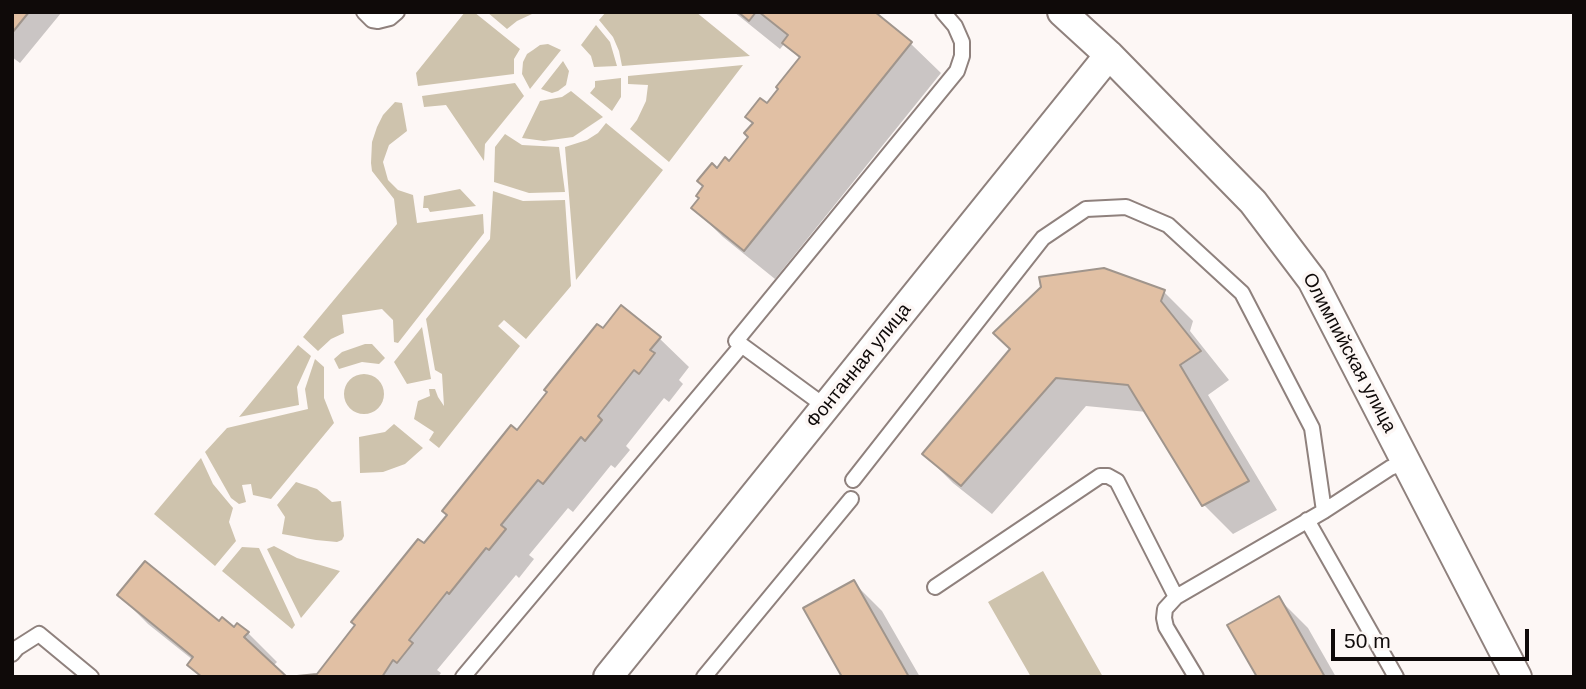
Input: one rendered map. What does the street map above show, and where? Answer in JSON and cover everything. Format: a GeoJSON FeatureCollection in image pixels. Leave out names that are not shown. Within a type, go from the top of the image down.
{"type":"FeatureCollection","features":[{"type":"Feature","properties":{"kind":"street","name":"Олимпийская улица"},"geometry":{"type":"LineString","coordinates":[[1062,12],[1109,55],[1253,202],[1312,280],[1517,677]]}},
{"type":"Feature","properties":{"kind":"street","name":"Фонтанная улица"},"geometry":{"type":"LineString","coordinates":[[608,677],[1109,55]]}},
{"type":"Feature","properties":{"kind":"lane"},"geometry":{"type":"LineString","coordinates":[[364,12],[372,20],[378,21],[390,18],[397,12]]}},
{"type":"Feature","properties":{"kind":"lane"},"geometry":{"type":"LineString","coordinates":[[826,407],[736,341],[957,71],[962,56],[962,43],[955,26],[943,12]]}},
{"type":"Feature","properties":{"kind":"lane"},"geometry":{"type":"LineString","coordinates":[[853,480],[1043,239],[1086,209],[1126,207],[1168,225],[1242,293],[1312,428],[1324,511]]}},
{"type":"Feature","properties":{"kind":"lane"},"geometry":{"type":"LineString","coordinates":[[463,677],[742,345]]}},
{"type":"Feature","properties":{"kind":"lane"},"geometry":{"type":"LineString","coordinates":[[1196,677],[1166,627],[1165,609],[1176,597],[1324,511],[1390,468],[1407,461]]}},
{"type":"Feature","properties":{"kind":"lane"},"geometry":{"type":"LineString","coordinates":[[935,587],[1100,476],[1108,476],[1118,481],[1176,597]]}},
{"type":"Feature","properties":{"kind":"lane"},"geometry":{"type":"LineString","coordinates":[[704,677],[851,499]]}},
{"type":"Feature","properties":{"kind":"lane"},"geometry":{"type":"LineString","coordinates":[[1307,520],[1396,677]]}},
{"type":"Feature","properties":{"kind":"lane"},"geometry":{"type":"LineString","coordinates":[[12,654],[39,634],[91,677]]}},
{"type":"Feature","properties":{"kind":"shaded area"},"geometry":{"type":"Polygon","coordinates":[[[465,12],[474,12],[520,49],[514,59],[514,74],[418,86],[416,73],[465,12]]]}},
{"type":"Feature","properties":{"kind":"shaded area"},"geometry":{"type":"Polygon","coordinates":[[[487,12],[551,12],[532,14],[507,29],[487,12]]]}},
{"type":"Feature","properties":{"kind":"shaded area"},"geometry":{"type":"Polygon","coordinates":[[[606,12],[696,12],[750,56],[622,66],[613,37],[599,20],[606,12]]]}},
{"type":"Feature","properties":{"kind":"shaded area"},"geometry":{"type":"Polygon","coordinates":[[[596,25],[610,42],[617,66],[594,67],[591,56],[581,45],[596,25]]]}},
{"type":"Feature","properties":{"kind":"shaded area"},"geometry":{"type":"Polygon","coordinates":[[[548,44],[561,50],[530,89],[522,74],[523,62],[527,54],[540,45],[548,44]]]}},
{"type":"Feature","properties":{"kind":"shaded area"},"geometry":{"type":"Polygon","coordinates":[[[563,61],[569,71],[566,85],[552,93],[541,89],[563,61]]]}},
{"type":"Feature","properties":{"kind":"shaded area"},"geometry":{"type":"Polygon","coordinates":[[[743,65],[669,162],[630,129],[646,101],[648,85],[628,84],[628,76],[743,65]]]}},
{"type":"Feature","properties":{"kind":"shaded area"},"geometry":{"type":"Polygon","coordinates":[[[621,78],[621,97],[612,111],[590,93],[595,87],[595,81],[621,78]]]}},
{"type":"Feature","properties":{"kind":"shaded area"},"geometry":{"type":"Polygon","coordinates":[[[515,83],[524,96],[485,144],[484,161],[446,105],[424,107],[422,96],[515,83]]]}},
{"type":"Feature","properties":{"kind":"shaded area"},"geometry":{"type":"Polygon","coordinates":[[[571,91],[603,117],[573,137],[544,141],[522,138],[540,101],[562,97],[571,91]]]}},
{"type":"Feature","properties":{"kind":"shaded area"},"geometry":{"type":"Polygon","coordinates":[[[395,102],[402,103],[407,131],[389,145],[383,162],[388,180],[398,190],[413,195],[417,223],[483,214],[484,233],[398,343],[394,342],[393,320],[382,309],[342,315],[344,333],[331,339],[318,351],[303,337],[397,224],[394,199],[372,171],[371,163],[372,142],[377,127],[383,115],[395,102]]]}},
{"type":"Feature","properties":{"kind":"shaded area"},"geometry":{"type":"Polygon","coordinates":[[[606,123],[663,170],[576,280],[565,147],[587,140],[598,133],[606,123]]]}},
{"type":"Feature","properties":{"kind":"shaded area"},"geometry":{"type":"Polygon","coordinates":[[[505,134],[522,145],[559,147],[565,192],[529,193],[494,182],[495,147],[505,134]]]}},
{"type":"Feature","properties":{"kind":"shaded area"},"geometry":{"type":"Polygon","coordinates":[[[460,189],[476,206],[430,212],[428,208],[423,208],[424,196],[460,189]]]}},
{"type":"Feature","properties":{"kind":"shaded area"},"geometry":{"type":"Polygon","coordinates":[[[493,191],[523,201],[565,200],[571,286],[526,339],[504,320],[498,326],[520,346],[439,448],[429,440],[434,432],[414,419],[418,401],[430,396],[429,389],[435,389],[444,406],[442,374],[435,370],[426,319],[490,239],[493,191]]]}},
{"type":"Feature","properties":{"kind":"shaded area"},"geometry":{"type":"Polygon","coordinates":[[[422,327],[431,379],[407,384],[394,362],[422,327]]]}},
{"type":"Feature","properties":{"kind":"shaded area"},"geometry":{"type":"Polygon","coordinates":[[[372,344],[385,358],[379,364],[362,362],[339,369],[334,359],[342,352],[372,344]]]}},
{"type":"Feature","properties":{"kind":"shaded area"},"geometry":{"type":"Polygon","coordinates":[[[298,345],[311,356],[297,387],[299,405],[239,417],[298,345]]]}},
{"type":"Feature","properties":{"kind":"shaded area"},"geometry":{"type":"Polygon","coordinates":[[[315,359],[324,367],[324,398],[334,423],[271,499],[253,495],[251,484],[242,485],[246,502],[239,504],[231,498],[205,452],[227,428],[308,409],[305,389],[315,359]]]}},
{"type":"Feature","properties":{"kind":"shaded area"},"geometry":{"type":"Polygon","coordinates":[[[364,374],[378,380],[384,394],[378,408],[364,414],[350,408],[344,394],[350,380],[364,374]]]}},
{"type":"Feature","properties":{"kind":"shaded area"},"geometry":{"type":"Polygon","coordinates":[[[394,424],[423,448],[405,464],[383,472],[360,473],[359,437],[385,432],[394,424]]]}},
{"type":"Feature","properties":{"kind":"shaded area"},"geometry":{"type":"Polygon","coordinates":[[[201,458],[213,484],[233,508],[229,522],[236,541],[215,566],[154,514],[201,458]]]}},
{"type":"Feature","properties":{"kind":"shaded area"},"geometry":{"type":"Polygon","coordinates":[[[296,482],[317,489],[332,502],[341,501],[344,536],[342,540],[316,540],[282,534],[285,517],[277,505],[296,482]]]}},
{"type":"Feature","properties":{"kind":"shaded area"},"geometry":{"type":"Polygon","coordinates":[[[274,546],[297,558],[340,571],[301,618],[267,549],[274,546]]]}},
{"type":"Feature","properties":{"kind":"shaded area"},"geometry":{"type":"Polygon","coordinates":[[[242,547],[259,548],[295,625],[292,629],[222,571],[242,547]]]}},
{"type":"Feature","properties":{"kind":"shaded area"},"geometry":{"type":"Polygon","coordinates":[[[1043,571],[1103,677],[1031,677],[988,602],[1043,571]]]}},
{"type":"Feature","properties":{"kind":"building"},"geometry":{"type":"Polygon","coordinates":[[[12,12],[29,12],[12,33],[12,12]]]}},
{"type":"Feature","properties":{"kind":"building"},"geometry":{"type":"Polygon","coordinates":[[[738,12],[756,12],[749,21],[738,12]]]}},
{"type":"Feature","properties":{"kind":"building"},"geometry":{"type":"Polygon","coordinates":[[[759,12],[875,12],[912,42],[744,251],[691,208],[699,198],[696,196],[703,186],[697,181],[712,163],[717,168],[725,157],[729,161],[748,137],[744,133],[753,123],[745,117],[760,98],[767,103],[800,57],[782,43],[788,35],[759,12]]]}},
{"type":"Feature","properties":{"kind":"building"},"geometry":{"type":"Polygon","coordinates":[[[1104,268],[1165,290],[1161,301],[1201,351],[1180,365],[1249,481],[1202,506],[1128,385],[1056,378],[961,486],[922,454],[1010,349],[993,333],[1041,287],[1039,277],[1104,268]]]}},
{"type":"Feature","properties":{"kind":"building"},"geometry":{"type":"Polygon","coordinates":[[[621,305],[661,337],[650,350],[655,353],[639,374],[634,370],[598,416],[602,420],[585,441],[581,437],[543,484],[538,480],[501,525],[506,529],[489,550],[486,548],[449,594],[447,592],[409,640],[413,643],[397,663],[393,660],[382,677],[287,677],[317,674],[355,625],[351,622],[418,539],[424,543],[447,515],[442,511],[511,425],[517,430],[547,392],[544,390],[597,324],[603,328],[621,305]]]}},
{"type":"Feature","properties":{"kind":"building"},"geometry":{"type":"Polygon","coordinates":[[[145,561],[219,621],[222,617],[234,627],[237,623],[249,632],[244,637],[287,677],[202,677],[187,665],[193,657],[117,595],[145,561]]]}},
{"type":"Feature","properties":{"kind":"building"},"geometry":{"type":"Polygon","coordinates":[[[854,580],[909,677],[842,677],[803,608],[854,580]]]}},
{"type":"Feature","properties":{"kind":"building"},"geometry":{"type":"Polygon","coordinates":[[[1279,596],[1325,677],[1257,677],[1227,625],[1279,596]]]}}]}
